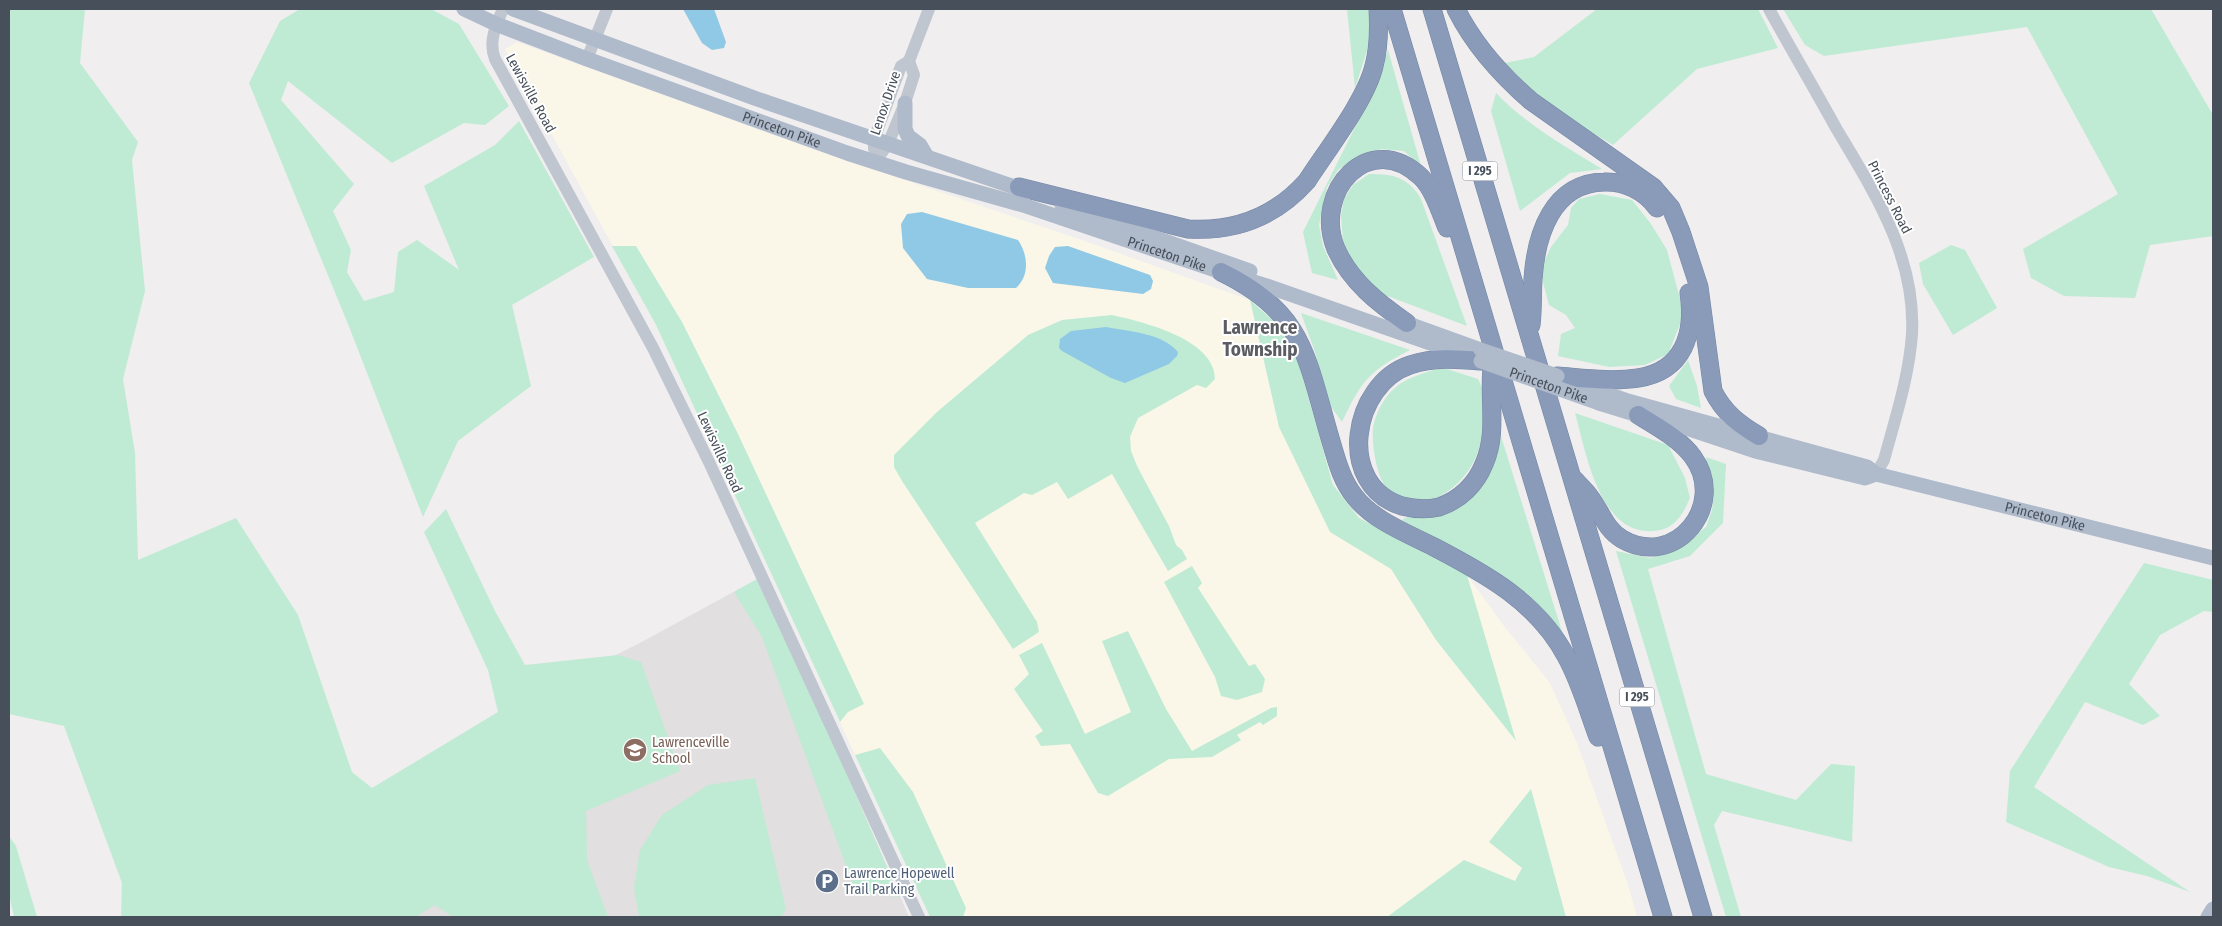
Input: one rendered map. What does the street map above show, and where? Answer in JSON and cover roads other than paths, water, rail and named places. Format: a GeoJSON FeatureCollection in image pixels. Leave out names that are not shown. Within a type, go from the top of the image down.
{"type":"FeatureCollection","features":[{"type":"Feature","properties":{"kind":"highway"},"geometry":{"type":"LineString","coordinates":[[1019,187],[1188,229],[1222,229],[1239,226],[1262,217],[1283,204],[1307,181],[1362,96],[1374,66],[1378,9]]}},
{"type":"Feature","properties":{"kind":"highway","name":"I 295"},"geometry":{"type":"LineString","coordinates":[[1392,9],[1468,264],[1488,355],[1618,767],[1663,917]]}},
{"type":"Feature","properties":{"kind":"highway","name":"I 295"},"geometry":{"type":"LineString","coordinates":[[1432,9],[1703,917]]}},
{"type":"Feature","properties":{"kind":"highway"},"geometry":{"type":"LineString","coordinates":[[1456,9],[1482,50],[1531,101],[1653,187],[1667,202],[1681,232],[1700,287],[1713,391],[1718,402],[1734,420],[1759,436]]}},
{"type":"Feature","properties":{"kind":"highway"},"geometry":{"type":"LineString","coordinates":[[1407,323],[1376,301],[1363,288],[1343,262],[1336,248],[1330,223],[1331,211],[1337,188],[1349,173],[1368,162],[1379,160],[1400,164],[1412,170],[1430,189],[1454,251],[1468,264]]}},
{"type":"Feature","properties":{"kind":"highway"},"geometry":{"type":"LineString","coordinates":[[1529,332],[1533,311],[1533,277],[1540,241],[1545,222],[1557,203],[1576,188],[1597,182],[1620,183],[1641,193],[1655,206],[1672,237],[1688,290],[1692,312],[1688,337],[1680,353],[1658,372],[1602,392],[1557,376]]}},
{"type":"Feature","properties":{"kind":"highway"},"geometry":{"type":"LineString","coordinates":[[1221,272],[1259,293],[1271,303],[1293,328],[1306,356],[1340,472],[1354,496],[1377,516],[1497,581],[1532,610],[1566,656],[1602,746],[1618,767]]}},
{"type":"Feature","properties":{"kind":"highway"},"geometry":{"type":"LineString","coordinates":[[1437,346],[1488,355],[1493,401],[1491,434],[1487,456],[1479,475],[1465,492],[1445,505],[1428,509],[1409,508],[1386,498],[1376,490],[1367,477],[1360,461],[1358,450],[1361,424],[1371,397],[1385,380],[1437,346]]}},
{"type":"Feature","properties":{"kind":"highway"},"geometry":{"type":"LineString","coordinates":[[1572,477],[1590,496],[1607,525],[1622,539],[1631,543],[1653,546],[1674,541],[1685,534],[1698,518],[1702,508],[1704,488],[1698,466],[1684,448],[1638,415]]}},
{"type":"Feature","properties":{"kind":"main road","name":"Princeton Pike"},"geometry":{"type":"LineString","coordinates":[[464,9],[496,24],[587,59],[875,162],[1023,205],[1221,272],[1270,286],[1437,346],[1557,376]]}},
{"type":"Feature","properties":{"kind":"main road","name":"Princeton Pike"},"geometry":{"type":"LineString","coordinates":[[513,9],[881,142],[1019,187],[1048,200],[1344,304],[1407,323],[1437,346]]}},
{"type":"Feature","properties":{"kind":"main road"},"geometry":{"type":"LineString","coordinates":[[904,103],[905,129],[908,136],[920,145],[927,157]]}},
{"type":"Feature","properties":{"kind":"main road","name":"Princeton Pike"},"geometry":{"type":"LineString","coordinates":[[1488,355],[1602,392],[1746,435],[1759,436],[1867,467],[1876,474],[2213,558]]}},
{"type":"Feature","properties":{"kind":"main road","name":"Princeton Pike"},"geometry":{"type":"LineString","coordinates":[[1602,392],[1638,415],[1653,417],[1754,451],[1865,478],[1876,474]]}},
{"type":"Feature","properties":{"kind":"main road"},"geometry":{"type":"LineString","coordinates":[[2208,917],[2213,909]]}},
{"type":"Feature","properties":{"kind":"street","name":"Lewisville Road"},"geometry":{"type":"LineString","coordinates":[[503,9],[496,24],[492,43],[492,52],[495,59],[653,348],[709,462],[919,917]]}},
{"type":"Feature","properties":{"kind":"street"},"geometry":{"type":"LineString","coordinates":[[587,59],[607,9]]}},
{"type":"Feature","properties":{"kind":"street","name":"Lenox Drive"},"geometry":{"type":"LineString","coordinates":[[875,162],[901,66],[909,61],[929,9]]}},
{"type":"Feature","properties":{"kind":"street","name":"Princess Road"},"geometry":{"type":"LineString","coordinates":[[1769,9],[1883,210],[1900,248],[1905,268],[1912,309],[1910,358],[1884,460],[1876,474]]}},
{"type":"Feature","properties":{"kind":"street","name":"Lenox Drive"},"geometry":{"type":"LineString","coordinates":[[881,142],[904,103],[914,75],[909,61]]}},
{"type":"Feature","properties":{"kind":"water"},"geometry":{"type":"Polygon","coordinates":[[[683,9],[714,9],[726,42],[724,48],[712,50],[702,43],[683,9]]]}},
{"type":"Feature","properties":{"kind":"water"},"geometry":{"type":"Polygon","coordinates":[[[922,212],[1018,240],[1024,252],[1026,265],[1021,283],[1016,288],[968,288],[927,279],[903,248],[901,224],[907,214],[922,212]]]}},
{"type":"Feature","properties":{"kind":"water"},"geometry":{"type":"Polygon","coordinates":[[[1068,246],[1150,275],[1153,281],[1151,289],[1143,294],[1053,283],[1045,268],[1049,256],[1055,247],[1068,246]]]}},
{"type":"Feature","properties":{"kind":"water"},"geometry":{"type":"Polygon","coordinates":[[[1106,327],[1154,337],[1171,346],[1178,352],[1177,356],[1169,364],[1125,383],[1111,378],[1059,348],[1060,339],[1071,331],[1106,327]]]}},
{"type":"Feature","properties":{"kind":"place","name":"Lawrenceville School"},"geometry":{"type":"Point","coordinates":[635,750]}},
{"type":"Feature","properties":{"kind":"place","name":"Lawrence Hopewell Trail Parking"},"geometry":{"type":"Point","coordinates":[827,881]}},
{"type":"Feature","properties":{"kind":"district","name":"Lawrence Township"},"geometry":{"type":"Point","coordinates":[1260,338]}}]}
